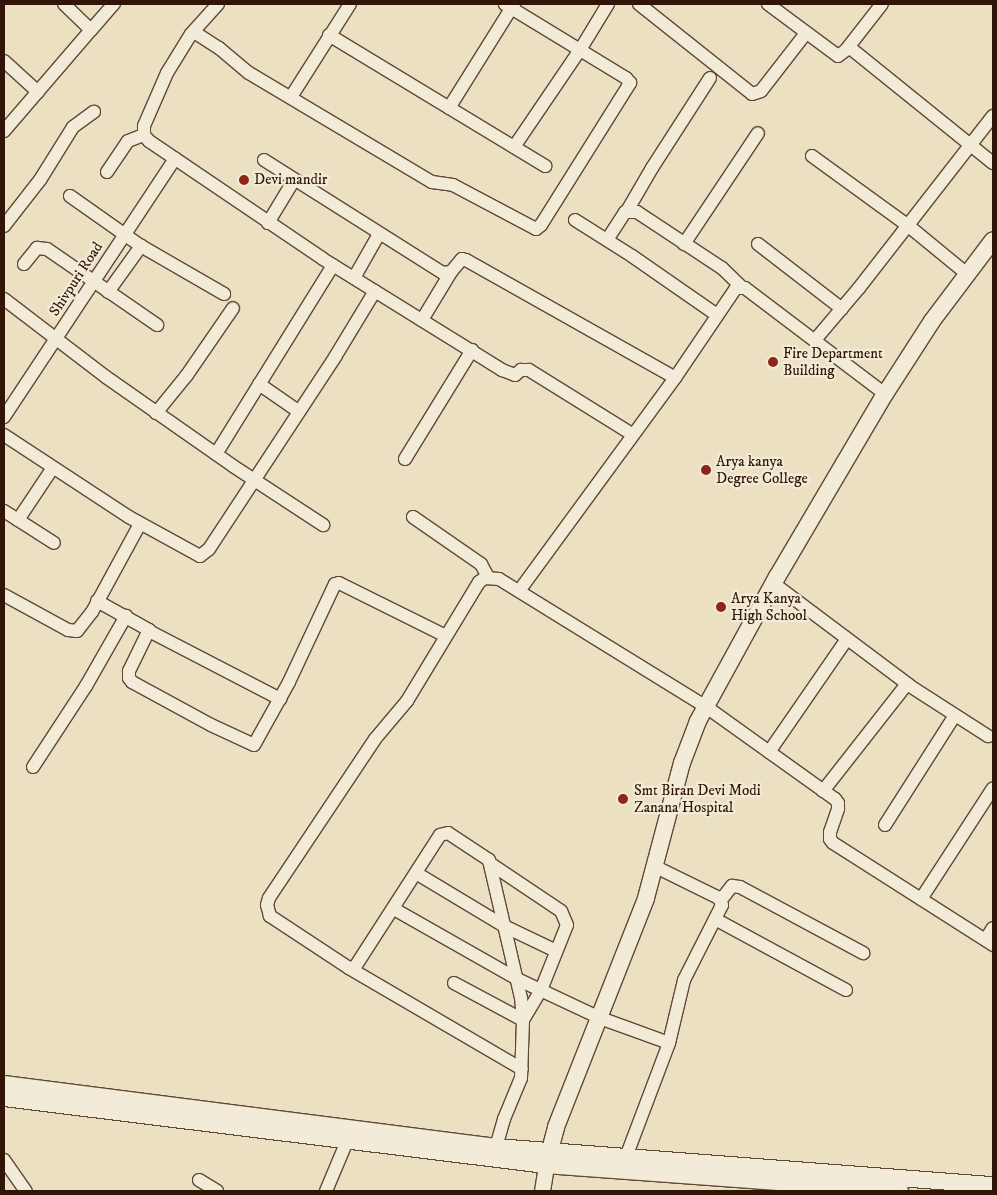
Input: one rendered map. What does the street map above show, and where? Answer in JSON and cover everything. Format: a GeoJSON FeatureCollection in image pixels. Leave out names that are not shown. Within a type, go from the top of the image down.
{"type":"FeatureCollection","features":[{"type":"Feature","properties":{"kind":"main road"},"geometry":{"type":"LineString","coordinates":[[548,1158],[566,1100],[600,1018],[656,867],[682,763],[705,706],[774,583],[885,394],[932,321],[967,274],[992,245]]}},
{"type":"Feature","properties":{"kind":"main road"},"geometry":{"type":"LineString","coordinates":[[4,1084],[350,1135],[496,1147],[548,1158],[626,1157],[900,1191]]}},
{"type":"Feature","properties":{"kind":"main road"},"geometry":{"type":"LineString","coordinates":[[4,1098],[548,1158],[740,1172]]}},
{"type":"Feature","properties":{"kind":"main road"},"geometry":{"type":"LineString","coordinates":[[859,1185],[993,1186]]}},
{"type":"Feature","properties":{"kind":"street"},"geometry":{"type":"LineString","coordinates":[[64,4],[91,30]]}},
{"type":"Feature","properties":{"kind":"street"},"geometry":{"type":"LineString","coordinates":[[4,131],[114,4]]}},
{"type":"Feature","properties":{"kind":"street"},"geometry":{"type":"LineString","coordinates":[[218,4],[178,54],[158,91],[144,126],[144,135],[149,142],[333,265],[512,375],[521,370],[529,370],[632,434]]}},
{"type":"Feature","properties":{"kind":"street"},"geometry":{"type":"LineString","coordinates":[[291,97],[350,4]]}},
{"type":"Feature","properties":{"kind":"street"},"geometry":{"type":"LineString","coordinates":[[514,147],[580,50],[608,4]]}},
{"type":"Feature","properties":{"kind":"street"},"geometry":{"type":"LineString","coordinates":[[639,4],[752,94],[762,91],[806,33]]}},
{"type":"Feature","properties":{"kind":"street"},"geometry":{"type":"LineString","coordinates":[[768,4],[838,56],[848,47],[882,4]]}},
{"type":"Feature","properties":{"kind":"street"},"geometry":{"type":"LineString","coordinates":[[194,32],[219,48],[249,73],[432,182],[453,185],[536,229],[541,225],[630,85],[626,78],[510,5],[449,108]]}},
{"type":"Feature","properties":{"kind":"street"},"geometry":{"type":"LineString","coordinates":[[329,35],[545,166]]}},
{"type":"Feature","properties":{"kind":"street"},"geometry":{"type":"LineString","coordinates":[[848,47],[993,163]]}},
{"type":"Feature","properties":{"kind":"street"},"geometry":{"type":"LineString","coordinates":[[4,61],[38,92]]}},
{"type":"Feature","properties":{"kind":"street"},"geometry":{"type":"LineString","coordinates":[[607,240],[710,78]]}},
{"type":"Feature","properties":{"kind":"street"},"geometry":{"type":"LineString","coordinates":[[4,226],[40,180],[73,127],[94,112]]}},
{"type":"Feature","properties":{"kind":"street"},"geometry":{"type":"LineString","coordinates":[[815,340],[908,226],[993,116]]}},
{"type":"Feature","properties":{"kind":"street"},"geometry":{"type":"LineString","coordinates":[[684,244],[758,133]]}},
{"type":"Feature","properties":{"kind":"street"},"geometry":{"type":"LineString","coordinates":[[107,172],[128,141],[144,135]]}},
{"type":"Feature","properties":{"kind":"street"},"geometry":{"type":"LineString","coordinates":[[812,156],[908,226],[967,274]]}},
{"type":"Feature","properties":{"kind":"street","name":"Shivpuri Road"},"geometry":{"type":"LineString","coordinates":[[4,417],[175,159]]}},
{"type":"Feature","properties":{"kind":"street"},"geometry":{"type":"LineString","coordinates":[[264,160],[443,273],[451,272]]}},
{"type":"Feature","properties":{"kind":"street"},"geometry":{"type":"LineString","coordinates":[[268,223],[294,180]]}},
{"type":"Feature","properties":{"kind":"street"},"geometry":{"type":"LineString","coordinates":[[70,196],[141,246],[224,294]]}},
{"type":"Feature","properties":{"kind":"street"},"geometry":{"type":"LineString","coordinates":[[627,210],[637,212],[734,277],[742,287],[885,394]]}},
{"type":"Feature","properties":{"kind":"street"},"geometry":{"type":"LineString","coordinates":[[575,220],[717,315]]}},
{"type":"Feature","properties":{"kind":"street"},"geometry":{"type":"LineString","coordinates":[[354,278],[379,234]]}},
{"type":"Feature","properties":{"kind":"street"},"geometry":{"type":"LineString","coordinates":[[758,244],[842,309]]}},
{"type":"Feature","properties":{"kind":"street"},"geometry":{"type":"LineString","coordinates":[[108,292],[141,246]]}},
{"type":"Feature","properties":{"kind":"street"},"geometry":{"type":"LineString","coordinates":[[24,264],[37,248],[42,247],[157,325]]}},
{"type":"Feature","properties":{"kind":"street"},"geometry":{"type":"LineString","coordinates":[[422,320],[451,272],[462,259],[675,378]]}},
{"type":"Feature","properties":{"kind":"street"},"geometry":{"type":"LineString","coordinates":[[216,454],[333,265]]}},
{"type":"Feature","properties":{"kind":"street"},"geometry":{"type":"LineString","coordinates":[[519,591],[632,434],[675,378],[732,292],[742,287]]}},
{"type":"Feature","properties":{"kind":"street"},"geometry":{"type":"LineString","coordinates":[[4,435],[52,469],[140,524],[200,556],[209,549],[335,357],[375,291]]}},
{"type":"Feature","properties":{"kind":"street"},"geometry":{"type":"LineString","coordinates":[[4,299],[56,340],[156,413],[323,525]]}},
{"type":"Feature","properties":{"kind":"street"},"geometry":{"type":"LineString","coordinates":[[156,413],[186,376],[233,308]]}},
{"type":"Feature","properties":{"kind":"street"},"geometry":{"type":"LineString","coordinates":[[405,459],[472,350]]}},
{"type":"Feature","properties":{"kind":"street"},"geometry":{"type":"LineString","coordinates":[[259,384],[298,411]]}},
{"type":"Feature","properties":{"kind":"street"},"geometry":{"type":"LineString","coordinates":[[18,520],[52,469]]}},
{"type":"Feature","properties":{"kind":"street"},"geometry":{"type":"LineString","coordinates":[[4,511],[54,544]]}},
{"type":"Feature","properties":{"kind":"street"},"geometry":{"type":"LineString","coordinates":[[413,517],[481,564],[488,577]]}},
{"type":"Feature","properties":{"kind":"street"},"geometry":{"type":"LineString","coordinates":[[4,596],[73,631],[80,628],[98,601],[140,524]]}},
{"type":"Feature","properties":{"kind":"street"},"geometry":{"type":"LineString","coordinates":[[522,1069],[349,968],[270,916],[267,905],[269,898],[375,740],[408,701],[479,582],[488,577],[499,579],[705,706],[823,790],[838,803],[830,832],[830,839],[833,843],[990,942],[993,928]]}},
{"type":"Feature","properties":{"kind":"street"},"geometry":{"type":"LineString","coordinates":[[149,631],[129,671],[129,678],[132,682],[211,725],[254,745],[280,699],[332,589],[337,583],[446,636]]}},
{"type":"Feature","properties":{"kind":"street"},"geometry":{"type":"LineString","coordinates":[[774,583],[907,684],[988,736]]}},
{"type":"Feature","properties":{"kind":"street"},"geometry":{"type":"LineString","coordinates":[[98,601],[149,631],[280,699]]}},
{"type":"Feature","properties":{"kind":"street"},"geometry":{"type":"LineString","coordinates":[[33,767],[86,686],[126,616]]}},
{"type":"Feature","properties":{"kind":"street"},"geometry":{"type":"LineString","coordinates":[[769,752],[847,639]]}},
{"type":"Feature","properties":{"kind":"street"},"geometry":{"type":"LineString","coordinates":[[823,790],[907,684]]}},
{"type":"Feature","properties":{"kind":"street"},"geometry":{"type":"LineString","coordinates":[[885,825],[955,715]]}},
{"type":"Feature","properties":{"kind":"street"},"geometry":{"type":"LineString","coordinates":[[921,899],[993,788]]}},
{"type":"Feature","properties":{"kind":"street"},"geometry":{"type":"LineString","coordinates":[[349,968],[359,966],[437,839],[444,832],[485,855],[491,864],[506,927],[517,978],[523,1020],[521,1078],[504,1119],[496,1147]]}},
{"type":"Feature","properties":{"kind":"street"},"geometry":{"type":"LineString","coordinates":[[491,864],[532,890],[564,915],[567,925],[540,990],[523,1020]]}},
{"type":"Feature","properties":{"kind":"street"},"geometry":{"type":"LineString","coordinates":[[656,867],[721,900]]}},
{"type":"Feature","properties":{"kind":"street"},"geometry":{"type":"LineString","coordinates":[[416,873],[506,927],[556,951]]}},
{"type":"Feature","properties":{"kind":"street"},"geometry":{"type":"LineString","coordinates":[[626,1157],[669,1043],[684,980],[722,905],[721,900],[732,886],[740,887],[863,954]]}},
{"type":"Feature","properties":{"kind":"street"},"geometry":{"type":"LineString","coordinates":[[394,909],[540,990],[600,1018],[669,1043]]}},
{"type":"Feature","properties":{"kind":"street"},"geometry":{"type":"LineString","coordinates":[[715,919],[846,990]]}},
{"type":"Feature","properties":{"kind":"street"},"geometry":{"type":"LineString","coordinates":[[454,982],[523,1020]]}},
{"type":"Feature","properties":{"kind":"street"},"geometry":{"type":"LineString","coordinates":[[326,1191],[350,1135]]}},
{"type":"Feature","properties":{"kind":"street"},"geometry":{"type":"LineString","coordinates":[[542,1191],[548,1158]]}},
{"type":"Feature","properties":{"kind":"street"},"geometry":{"type":"LineString","coordinates":[[4,1160],[26,1191]]}},
{"type":"Feature","properties":{"kind":"street"},"geometry":{"type":"LineString","coordinates":[[199,1180],[218,1191]]}},
{"type":"Feature","properties":{"kind":"place","name":"Devi mandir"},"geometry":{"type":"Point","coordinates":[244,180]}},
{"type":"Feature","properties":{"kind":"place","name":"Fire Department Building"},"geometry":{"type":"Point","coordinates":[773,362]}},
{"type":"Feature","properties":{"kind":"place","name":"Arya kanya Degree College"},"geometry":{"type":"Point","coordinates":[706,470]}},
{"type":"Feature","properties":{"kind":"place","name":"Arya Kanya High School"},"geometry":{"type":"Point","coordinates":[721,607]}},
{"type":"Feature","properties":{"kind":"place","name":"Smt Biran Devi Modi Zanana Hospital"},"geometry":{"type":"Point","coordinates":[623,799]}}]}
